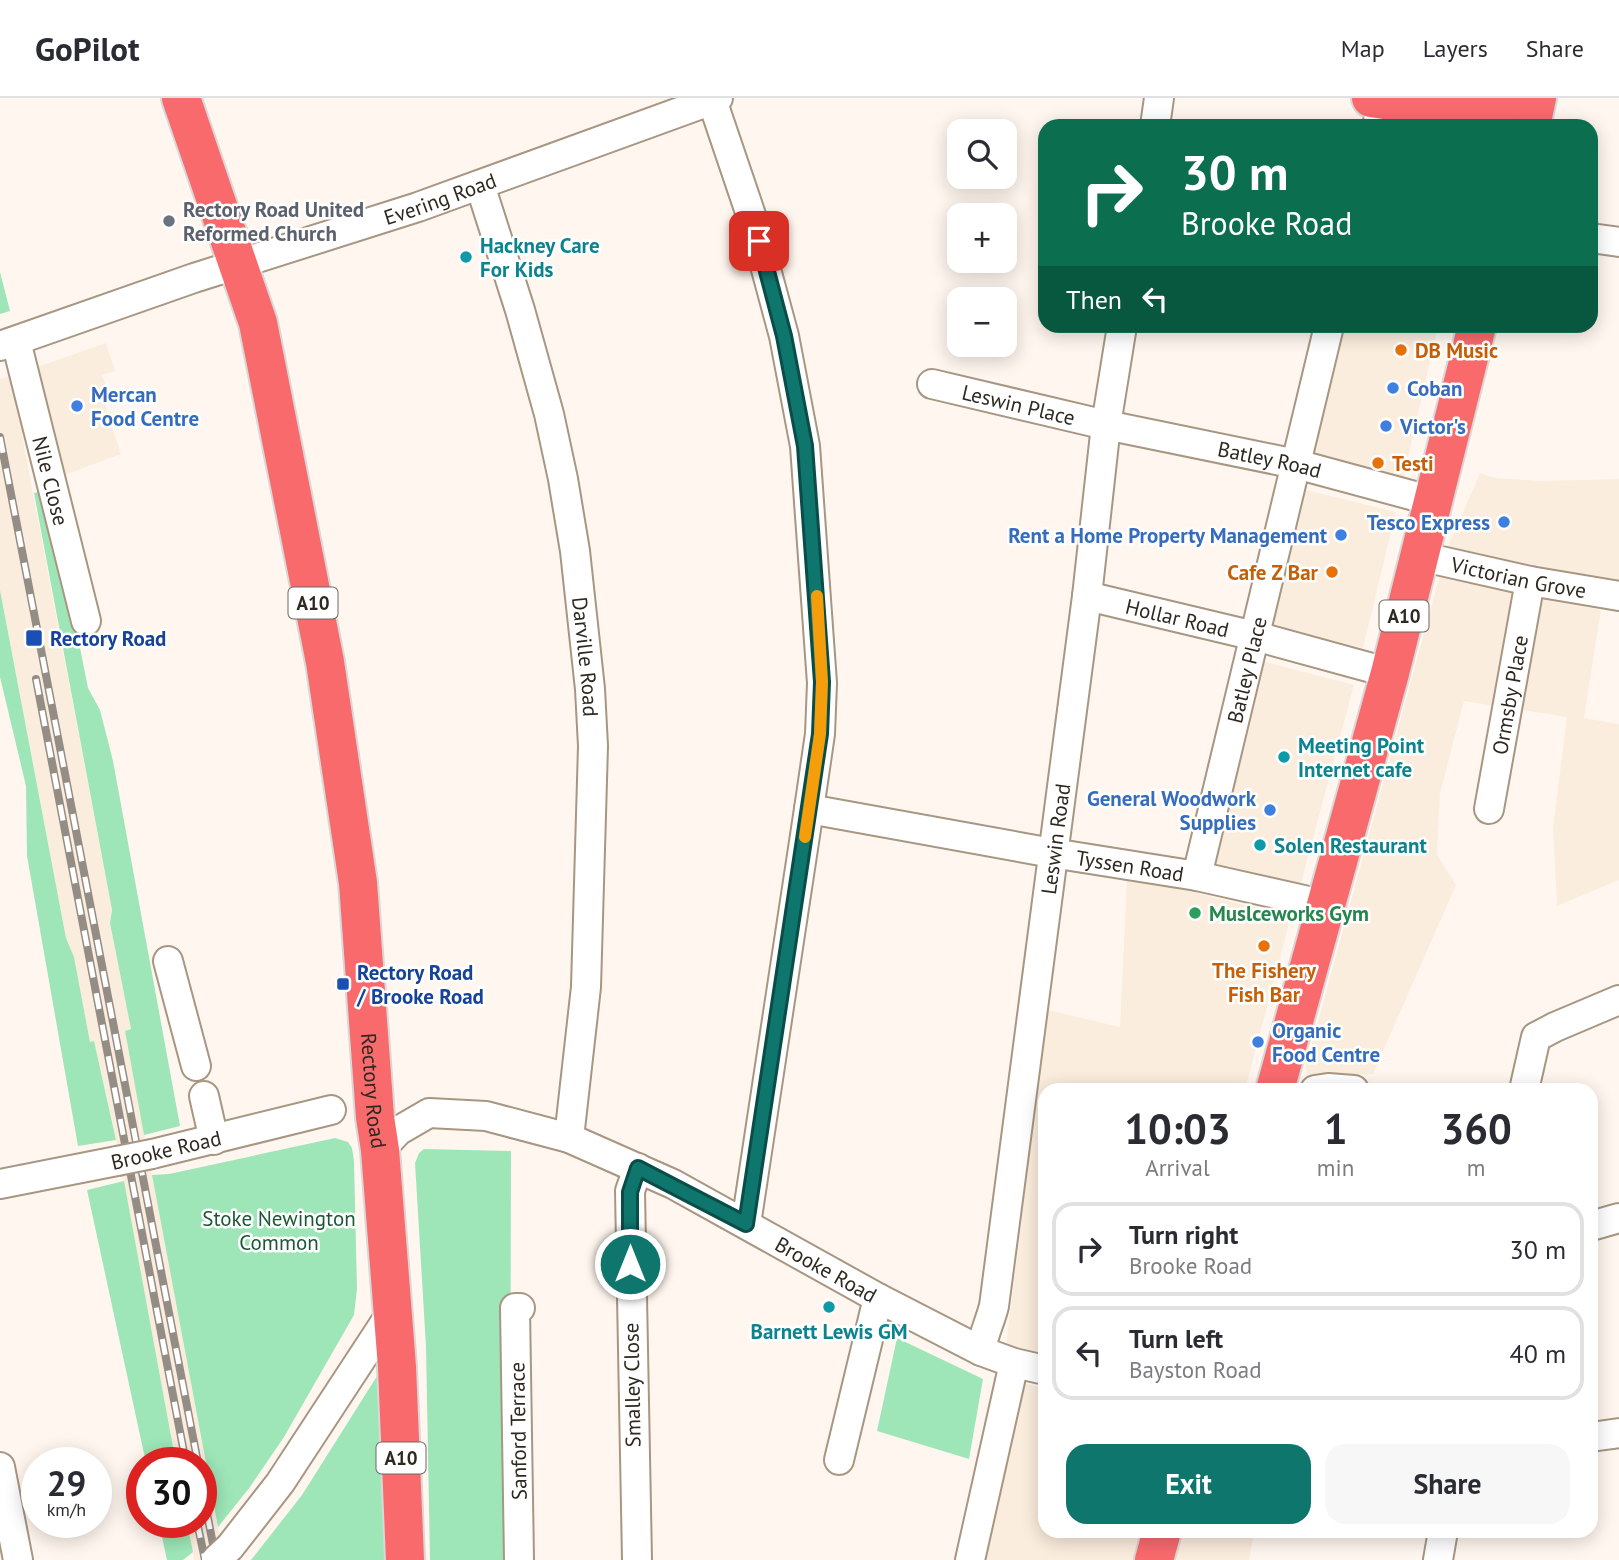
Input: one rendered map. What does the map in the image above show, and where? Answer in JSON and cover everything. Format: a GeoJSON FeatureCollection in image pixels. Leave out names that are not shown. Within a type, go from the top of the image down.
{"type":"FeatureCollection","features":[{"type":"Feature","properties":{"kind":"highway","name":"Rectory Road"},"geometry":{"type":"LineString","coordinates":[[181,98],[258,323],[325,662],[358,883],[401,1439],[405,1560]]}},
{"type":"Feature","properties":{"kind":"highway"},"geometry":{"type":"LineString","coordinates":[[1377,108],[1473,119],[1508,98]]}},
{"type":"Feature","properties":{"kind":"highway"},"geometry":{"type":"LineString","coordinates":[[1532,119],[1537,98]]}},
{"type":"Feature","properties":{"kind":"highway","name":"A10"},"geometry":{"type":"LineString","coordinates":[[1311,1083],[1326,905],[1390,673],[1475,333]]}},
{"type":"Feature","properties":{"kind":"highway"},"geometry":{"type":"LineString","coordinates":[[1154,1560],[1160,1538]]}},
{"type":"Feature","properties":{"kind":"street"},"geometry":{"type":"LineString","coordinates":[[1155,119],[1159,98]]}},
{"type":"Feature","properties":{"kind":"street","name":"Evering Road"},"geometry":{"type":"LineString","coordinates":[[6,344],[480,185],[715,99]]}},
{"type":"Feature","properties":{"kind":"street"},"geometry":{"type":"LineString","coordinates":[[715,99],[770,279],[805,446],[822,682],[820,734],[746,1224]]}},
{"type":"Feature","properties":{"kind":"street","name":"Darville Road"},"geometry":{"type":"LineString","coordinates":[[480,185],[520,310],[549,414],[573,539],[590,689],[593,746],[586,986],[569,1138]]}},
{"type":"Feature","properties":{"kind":"street"},"geometry":{"type":"LineString","coordinates":[[1598,239],[1619,242]]}},
{"type":"Feature","properties":{"kind":"street","name":"Leswin Road"},"geometry":{"type":"LineString","coordinates":[[981,1351],[983,1334],[990,1322],[994,1306],[1087,596],[1106,425],[1121,333]]}},
{"type":"Feature","properties":{"kind":"street","name":"Batley Place"},"geometry":{"type":"LineString","coordinates":[[1198,876],[1327,333]]}},
{"type":"Feature","properties":{"kind":"street","name":"Nile Close"},"geometry":{"type":"LineString","coordinates":[[6,344],[86,621]]}},
{"type":"Feature","properties":{"kind":"street","name":"Leswin Place"},"geometry":{"type":"LineString","coordinates":[[932,384],[1106,425]]}},
{"type":"Feature","properties":{"kind":"street","name":"Batley Road"},"geometry":{"type":"LineString","coordinates":[[1106,425],[1296,464],[1433,501]]}},
{"type":"Feature","properties":{"kind":"street","name":"Victorian Grove"},"geometry":{"type":"LineString","coordinates":[[1419,556],[1619,596]]}},
{"type":"Feature","properties":{"kind":"street","name":"Ormsby Place"},"geometry":{"type":"LineString","coordinates":[[1489,808],[1530,580]]}},
{"type":"Feature","properties":{"kind":"street","name":"Hollar Road"},"geometry":{"type":"LineString","coordinates":[[1087,596],[1255,636],[1390,673]]}},
{"type":"Feature","properties":{"kind":"street","name":"Tyssen Road"},"geometry":{"type":"LineString","coordinates":[[809,809],[1052,853],[1198,876],[1326,905]]}},
{"type":"Feature","properties":{"kind":"street"},"geometry":{"type":"LineString","coordinates":[[168,961],[196,1066]]}},
{"type":"Feature","properties":{"kind":"street"},"geometry":{"type":"LineString","coordinates":[[1525,1083],[1535,1037],[1619,1000]]}},
{"type":"Feature","properties":{"kind":"street"},"geometry":{"type":"LineString","coordinates":[[204,1096],[214,1140]]}},
{"type":"Feature","properties":{"kind":"street","name":"Brooke Road"},"geometry":{"type":"LineString","coordinates":[[0,1184],[152,1154],[331,1110],[342,1120],[376,1120],[398,1131],[429,1113],[486,1116],[569,1138],[638,1168],[981,1351],[1038,1368]]}},
{"type":"Feature","properties":{"kind":"street","name":"Smalley Close"},"geometry":{"type":"LineString","coordinates":[[637,1560],[630,1192],[638,1168]]}},
{"type":"Feature","properties":{"kind":"street"},"geometry":{"type":"LineString","coordinates":[[1598,1224],[1619,1218]]}},
{"type":"Feature","properties":{"kind":"street"},"geometry":{"type":"LineString","coordinates":[[839,1460],[878,1298]]}},
{"type":"Feature","properties":{"kind":"street","name":"Sanford Terrace"},"geometry":{"type":"LineString","coordinates":[[519,1560],[516,1308],[520,1308]]}},
{"type":"Feature","properties":{"kind":"street"},"geometry":{"type":"LineString","coordinates":[[223,1553],[280,1483],[392,1312]]}},
{"type":"Feature","properties":{"kind":"street"},"geometry":{"type":"LineString","coordinates":[[970,1560],[1014,1363]]}},
{"type":"Feature","properties":{"kind":"street"},"geometry":{"type":"LineString","coordinates":[[1598,1436],[1619,1433]]}},
{"type":"Feature","properties":{"kind":"street"},"geometry":{"type":"LineString","coordinates":[[0,1467],[18,1560]]}},
{"type":"Feature","properties":{"kind":"street"},"geometry":{"type":"LineString","coordinates":[[1438,1560],[1442,1538]]}},
{"type":"Feature","properties":{"kind":"shaded area"},"geometry":{"type":"Polygon","coordinates":[[[1331,333],[1436,333],[1403,480],[1308,458],[1331,333]]]}},
{"type":"Feature","properties":{"kind":"shaded area","name":"Mercan Food Centre"},"geometry":{"type":"Polygon","coordinates":[[[106,343],[115,371],[102,375],[111,399],[104,402],[121,454],[62,476],[31,369],[106,343]]]}},
{"type":"Feature","properties":{"kind":"shaded area"},"geometry":{"type":"Polygon","coordinates":[[[17,374],[26,427],[22,435],[112,910],[110,923],[131,1029],[125,1031],[203,1447],[173,1447],[113,1124],[94,1042],[90,1042],[74,957],[66,938],[0,590],[0,379],[17,374]]]}},
{"type":"Feature","properties":{"kind":"shaded area"},"geometry":{"type":"Polygon","coordinates":[[[1480,473],[1495,478],[1542,481],[1619,479],[1619,583],[1513,566],[1448,547],[1480,473]]]}},
{"type":"Feature","properties":{"kind":"shaded area"},"geometry":{"type":"Polygon","coordinates":[[[1303,489],[1396,512],[1363,648],[1267,626],[1303,489]]]}},
{"type":"Feature","properties":{"kind":"shaded area"},"geometry":{"type":"Polygon","coordinates":[[[1440,574],[1538,599],[1601,610],[1584,718],[1619,724],[1619,880],[1557,906],[1553,827],[1567,717],[1464,701],[1440,794],[1437,854],[1456,885],[1373,1074],[1312,1077],[1305,1069],[1440,574]]]}},
{"type":"Feature","properties":{"kind":"shaded area"},"geometry":{"type":"Polygon","coordinates":[[[1259,660],[1354,685],[1300,887],[1205,867],[1259,660]]]}},
{"type":"Feature","properties":{"kind":"shaded area"},"geometry":{"type":"Polygon","coordinates":[[[1127,878],[1200,892],[1291,916],[1247,1083],[1039,1083],[1048,1010],[1120,1027],[1127,878]]]}},
{"type":"Feature","properties":{"kind":"shaded area"},"geometry":{"type":"Polygon","coordinates":[[[1038,1090],[1038,1354],[1006,1345],[1038,1090]]]}},
{"type":"Feature","properties":{"kind":"shaded area"},"geometry":{"type":"Polygon","coordinates":[[[1020,1382],[1038,1387],[1038,1538],[1138,1538],[1133,1560],[983,1560],[1020,1382]]]}},
{"type":"Feature","properties":{"kind":"shaded area"},"geometry":{"type":"Polygon","coordinates":[[[217,1523],[224,1560],[194,1560],[190,1538],[217,1538],[217,1523]]]}},
{"type":"Feature","properties":{"kind":"shaded area"},"geometry":{"type":"Polygon","coordinates":[[[1171,1538],[1253,1538],[1249,1560],[1163,1560],[1171,1538]]]}},
{"type":"Feature","properties":{"kind":"green space"},"geometry":{"type":"Polygon","coordinates":[[[0,272],[10,311],[0,314],[0,272]]]}},
{"type":"Feature","properties":{"kind":"green space"},"geometry":{"type":"Polygon","coordinates":[[[46,490],[88,688],[100,710],[113,761],[180,1126],[144,1135],[125,1031],[131,1029],[110,923],[112,910],[34,493],[46,490]]]}},
{"type":"Feature","properties":{"kind":"green space"},"geometry":{"type":"Polygon","coordinates":[[[0,590],[66,938],[74,957],[90,1042],[94,1041],[116,1140],[78,1146],[27,856],[26,786],[0,677],[0,590]]]}},
{"type":"Feature","properties":{"kind":"green space","name":"Stoke Newington Common"},"geometry":{"type":"Polygon","coordinates":[[[335,1138],[348,1142],[354,1161],[357,1289],[354,1315],[284,1437],[250,1487],[218,1527],[217,1447],[203,1447],[152,1175],[169,1174],[335,1138]]]}},
{"type":"Feature","properties":{"kind":"green space","name":"Stoke Newington Common"},"geometry":{"type":"Polygon","coordinates":[[[424,1149],[511,1151],[510,1560],[430,1560],[426,1347],[415,1163],[424,1149]]]}},
{"type":"Feature","properties":{"kind":"green space"},"geometry":{"type":"Polygon","coordinates":[[[124,1181],[173,1447],[143,1447],[87,1190],[124,1181]]]}},
{"type":"Feature","properties":{"kind":"green space"},"geometry":{"type":"Polygon","coordinates":[[[897,1338],[983,1379],[969,1459],[877,1431],[897,1338]]]}},
{"type":"Feature","properties":{"kind":"green space"},"geometry":{"type":"Polygon","coordinates":[[[384,1365],[388,1560],[251,1560],[302,1495],[384,1365]]]}},
{"type":"Feature","properties":{"kind":"green space"},"geometry":{"type":"Polygon","coordinates":[[[162,1538],[190,1538],[193,1552],[183,1560],[167,1560],[162,1538]]]}},
{"type":"Feature","properties":{"kind":"railway"},"geometry":{"type":"LineString","coordinates":[[0,437],[195,1447]]}},
{"type":"Feature","properties":{"kind":"railway"},"geometry":{"type":"LineString","coordinates":[[36,679],[183,1447]]}},
{"type":"Feature","properties":{"kind":"railway"},"geometry":{"type":"LineString","coordinates":[[200,1538],[205,1560]]}},
{"type":"Feature","properties":{"kind":"railway"},"geometry":{"type":"LineString","coordinates":[[212,1538],[216,1560]]}},
{"type":"Feature","properties":{"kind":"slow traffic"},"geometry":{"type":"LineString","coordinates":[[805,837],[820,734],[822,682],[817,596]]}},
{"type":"Feature","properties":{"kind":"place","name":"Rectory Road United Reformed Church"},"geometry":{"type":"Point","coordinates":[169,221]}},
{"type":"Feature","properties":{"kind":"place","name":"Hackney Care For Kids"},"geometry":{"type":"Point","coordinates":[466,257]}},
{"type":"Feature","properties":{"kind":"place","name":"DB Music"},"geometry":{"type":"Point","coordinates":[1401,350]}},
{"type":"Feature","properties":{"kind":"place","name":"Coban"},"geometry":{"type":"Point","coordinates":[1393,388]}},
{"type":"Feature","properties":{"kind":"place","name":"Mercan Food Centre"},"geometry":{"type":"Point","coordinates":[77,406]}},
{"type":"Feature","properties":{"kind":"place","name":"Victor's"},"geometry":{"type":"Point","coordinates":[1386,426]}},
{"type":"Feature","properties":{"kind":"place","name":"Testi"},"geometry":{"type":"Point","coordinates":[1378,463]}},
{"type":"Feature","properties":{"kind":"place","name":"Tesco Express"},"geometry":{"type":"Point","coordinates":[1504,522]}},
{"type":"Feature","properties":{"kind":"place","name":"Rent a Home Property Management"},"geometry":{"type":"Point","coordinates":[1341,535]}},
{"type":"Feature","properties":{"kind":"place","name":"Cafe Z Bar"},"geometry":{"type":"Point","coordinates":[1332,572]}},
{"type":"Feature","properties":{"kind":"place","name":"Rectory Road"},"geometry":{"type":"Point","coordinates":[34,638]}},
{"type":"Feature","properties":{"kind":"place","name":"Meeting Point Internet cafe"},"geometry":{"type":"Point","coordinates":[1284,757]}},
{"type":"Feature","properties":{"kind":"place","name":"General Woodwork Supplies"},"geometry":{"type":"Point","coordinates":[1270,810]}},
{"type":"Feature","properties":{"kind":"place","name":"Solen Restaurant"},"geometry":{"type":"Point","coordinates":[1260,845]}},
{"type":"Feature","properties":{"kind":"place","name":"Muslceworks Gym"},"geometry":{"type":"Point","coordinates":[1195,913]}},
{"type":"Feature","properties":{"kind":"place","name":"The Fishery Fish Bar"},"geometry":{"type":"Point","coordinates":[1264,946]}},
{"type":"Feature","properties":{"kind":"place","name":"Rectory Road / Brooke Road"},"geometry":{"type":"Point","coordinates":[343,984]}},
{"type":"Feature","properties":{"kind":"place","name":"Organic Food Centre"},"geometry":{"type":"Point","coordinates":[1258,1042]}},
{"type":"Feature","properties":{"kind":"place","name":"Barnett Lewis GM"},"geometry":{"type":"Point","coordinates":[829,1307]}},
{"type":"Feature","properties":{"kind":"route"},"geometry":{"type":"LineString","coordinates":[[630,1264],[630,1192],[638,1168],[746,1224],[820,734],[822,682],[805,446],[784,336],[759,241]]}}]}
